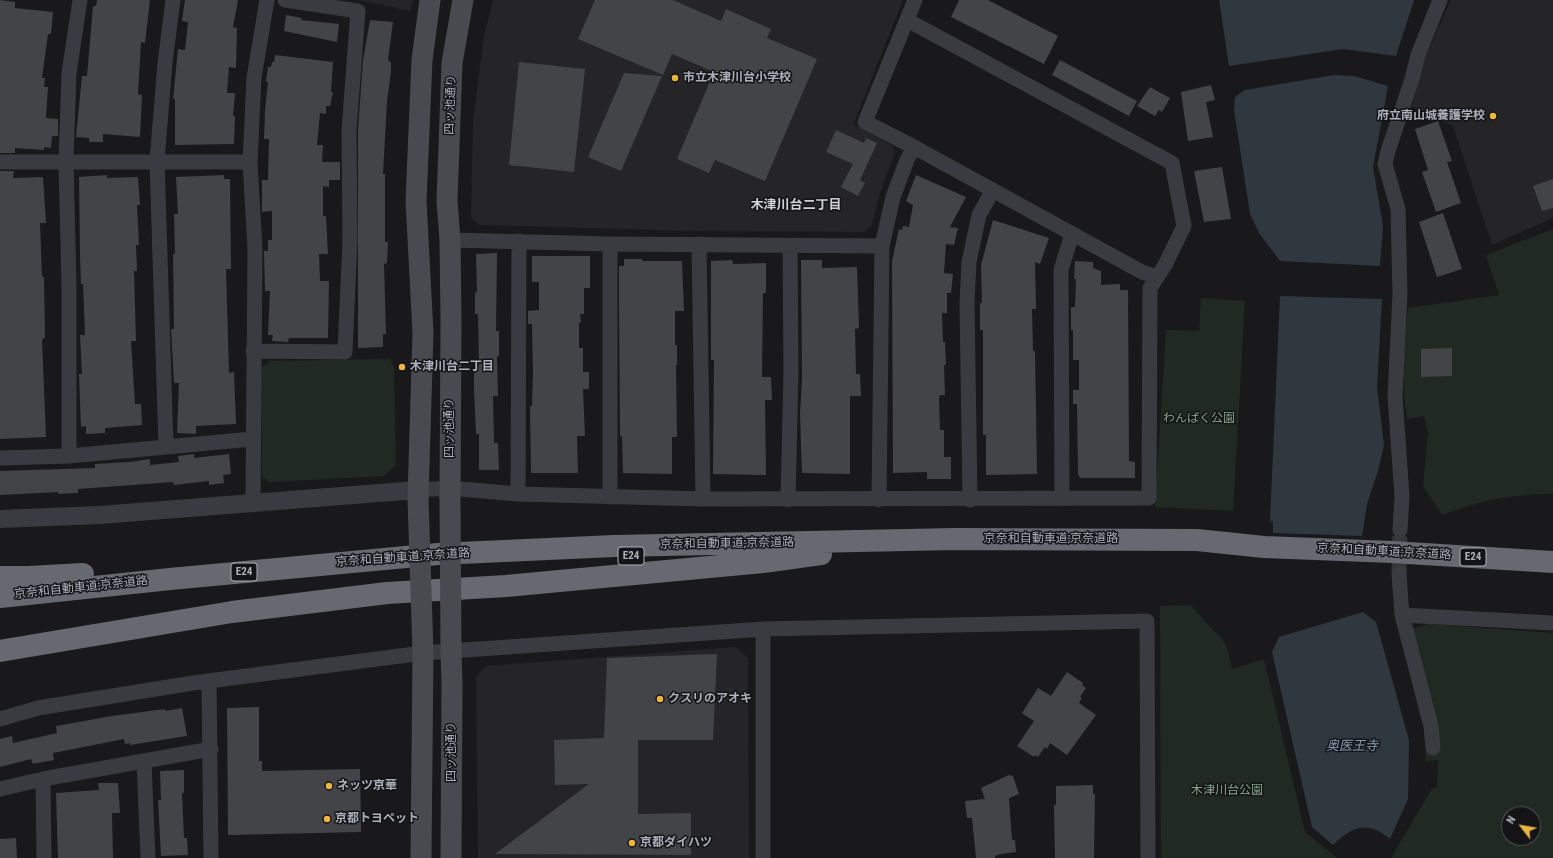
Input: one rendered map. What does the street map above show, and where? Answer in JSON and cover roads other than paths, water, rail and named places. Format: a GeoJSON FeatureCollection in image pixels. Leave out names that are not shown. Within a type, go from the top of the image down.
{"type":"FeatureCollection","features":[{"type":"Feature","properties":{"kind":"highway","name":"京奈和自動車道;京奈道路"},"geometry":{"type":"LineString","coordinates":[[0,597],[438,554],[614,546],[955,539],[1198,540],[1264,547],[1392,552],[1553,562]]}},
{"type":"Feature","properties":{"kind":"highway","name":"京奈和自動車道;京奈道路"},"geometry":{"type":"LineString","coordinates":[[0,608],[170,589],[439,564],[615,557],[838,552],[1044,548],[1195,551],[1264,547]]}},
{"type":"Feature","properties":{"kind":"highway"},"geometry":{"type":"LineString","coordinates":[[0,651],[232,612],[379,594],[506,586],[763,562],[838,552]]}},
{"type":"Feature","properties":{"kind":"highway"},"geometry":{"type":"LineString","coordinates":[[0,577],[29,577],[438,554]]}},
{"type":"Feature","properties":{"kind":"main road"},"geometry":{"type":"LineString","coordinates":[[421,858],[423,653],[417,494],[423,332],[416,201],[422,60],[430,0]]}},
{"type":"Feature","properties":{"kind":"main road","name":"四ッ池通り"},"geometry":{"type":"LineString","coordinates":[[451,858],[452,684],[450,240],[447,201],[452,63],[463,0]]}},
{"type":"Feature","properties":{"kind":"street"},"geometry":{"type":"LineString","coordinates":[[69,456],[69,287],[66,160],[69,74],[80,0]]}},
{"type":"Feature","properties":{"kind":"street"},"geometry":{"type":"LineString","coordinates":[[166,446],[157,161],[165,63],[173,0]]}},
{"type":"Feature","properties":{"kind":"street"},"geometry":{"type":"LineString","coordinates":[[253,503],[252,439],[255,249],[250,162],[254,78],[267,0]]}},
{"type":"Feature","properties":{"kind":"street"},"geometry":{"type":"LineString","coordinates":[[253,351],[346,352],[350,240],[349,130],[358,11],[285,0]]}},
{"type":"Feature","properties":{"kind":"street"},"geometry":{"type":"LineString","coordinates":[[915,0],[865,122],[914,147],[1142,272],[1157,277]]}},
{"type":"Feature","properties":{"kind":"street"},"geometry":{"type":"LineString","coordinates":[[1400,530],[1401,489],[1395,396],[1400,294],[1398,209],[1385,164],[1412,79],[1418,55],[1440,0]]}},
{"type":"Feature","properties":{"kind":"street"},"geometry":{"type":"LineString","coordinates":[[0,519],[100,515],[253,503],[450,492],[610,497],[788,500],[1149,498],[1150,288],[1184,226],[1172,163],[907,20]]}},
{"type":"Feature","properties":{"kind":"street"},"geometry":{"type":"LineString","coordinates":[[878,500],[882,246],[893,197],[907,160],[914,147]]}},
{"type":"Feature","properties":{"kind":"street"},"geometry":{"type":"LineString","coordinates":[[0,162],[66,160],[250,162]]}},
{"type":"Feature","properties":{"kind":"street"},"geometry":{"type":"LineString","coordinates":[[970,500],[967,302],[969,262],[979,215],[992,190]]}},
{"type":"Feature","properties":{"kind":"street"},"geometry":{"type":"LineString","coordinates":[[1062,498],[1062,270],[1072,234]]}},
{"type":"Feature","properties":{"kind":"street"},"geometry":{"type":"LineString","coordinates":[[450,240],[610,244],[882,246]]}},
{"type":"Feature","properties":{"kind":"street"},"geometry":{"type":"LineString","coordinates":[[518,494],[519,241]]}},
{"type":"Feature","properties":{"kind":"street"},"geometry":{"type":"LineString","coordinates":[[610,244],[610,497]]}},
{"type":"Feature","properties":{"kind":"street"},"geometry":{"type":"LineString","coordinates":[[699,244],[703,499]]}},
{"type":"Feature","properties":{"kind":"street"},"geometry":{"type":"LineString","coordinates":[[788,500],[791,371],[790,246]]}},
{"type":"Feature","properties":{"kind":"street"},"geometry":{"type":"LineString","coordinates":[[0,458],[69,456],[252,439]]}},
{"type":"Feature","properties":{"kind":"street"},"geometry":{"type":"LineString","coordinates":[[1399,574],[1402,615],[1431,726],[1432,748]]}},
{"type":"Feature","properties":{"kind":"street"},"geometry":{"type":"LineString","coordinates":[[1402,615],[1553,623]]}},
{"type":"Feature","properties":{"kind":"street"},"geometry":{"type":"LineString","coordinates":[[0,719],[38,708],[209,681],[423,653],[763,629],[1147,621],[1148,858]]}},
{"type":"Feature","properties":{"kind":"street"},"geometry":{"type":"LineString","coordinates":[[763,629],[763,858]]}},
{"type":"Feature","properties":{"kind":"street"},"geometry":{"type":"LineString","coordinates":[[209,681],[211,749],[211,858]]}},
{"type":"Feature","properties":{"kind":"street"},"geometry":{"type":"LineString","coordinates":[[0,789],[43,779],[211,749]]}},
{"type":"Feature","properties":{"kind":"street"},"geometry":{"type":"LineString","coordinates":[[144,762],[148,858]]}},
{"type":"Feature","properties":{"kind":"street"},"geometry":{"type":"LineString","coordinates":[[43,779],[44,858]]}},
{"type":"Feature","properties":{"kind":"water"},"geometry":{"type":"Polygon","coordinates":[[[1219,0],[1414,0],[1396,56],[1343,49],[1229,66],[1219,0]]]}},
{"type":"Feature","properties":{"kind":"water"},"geometry":{"type":"Polygon","coordinates":[[[1334,75],[1354,76],[1388,86],[1373,167],[1383,226],[1380,266],[1280,261],[1259,233],[1250,214],[1234,110],[1235,97],[1245,90],[1334,75]]]}},
{"type":"Feature","properties":{"kind":"water"},"geometry":{"type":"Polygon","coordinates":[[[1280,296],[1382,299],[1377,387],[1384,445],[1378,471],[1367,504],[1362,536],[1273,533],[1273,522],[1270,521],[1280,296]]]}},
{"type":"Feature","properties":{"kind":"water","name":"奥医王寺"},"geometry":{"type":"Polygon","coordinates":[[[1363,612],[1376,622],[1409,740],[1408,799],[1390,839],[1374,829],[1360,828],[1347,833],[1333,845],[1312,827],[1272,652],[1279,637],[1363,612]]]}},
{"type":"Feature","properties":{"kind":"tunnel"},"geometry":{"type":"LineString","coordinates":[[1399,574],[1400,530]]}},
{"type":"Feature","properties":{"kind":"place","name":"市立木津川台小学校"},"geometry":{"type":"Point","coordinates":[675,78]}},
{"type":"Feature","properties":{"kind":"place","name":"府立南山城養護学校"},"geometry":{"type":"Point","coordinates":[1493,116]}},
{"type":"Feature","properties":{"kind":"place","name":"木津川台二丁目"},"geometry":{"type":"Point","coordinates":[402,367]}},
{"type":"Feature","properties":{"kind":"place","name":"クスリのアオキ"},"geometry":{"type":"Point","coordinates":[660,699]}},
{"type":"Feature","properties":{"kind":"place","name":"ネッツ京華"},"geometry":{"type":"Point","coordinates":[329,786]}},
{"type":"Feature","properties":{"kind":"place","name":"京都トヨペット"},"geometry":{"type":"Point","coordinates":[327,819]}},
{"type":"Feature","properties":{"kind":"place","name":"京都ダイハツ"},"geometry":{"type":"Point","coordinates":[632,843]}},
{"type":"Feature","properties":{"kind":"district","name":"木津川台二丁目"},"geometry":{"type":"Point","coordinates":[796,206]}},
{"type":"Feature","properties":{"kind":"park label","name":"わんぱく公園"},"geometry":{"type":"Point","coordinates":[1199,419]}},
{"type":"Feature","properties":{"kind":"park label","name":"木津川台公園"},"geometry":{"type":"Point","coordinates":[1227,791]}}]}
